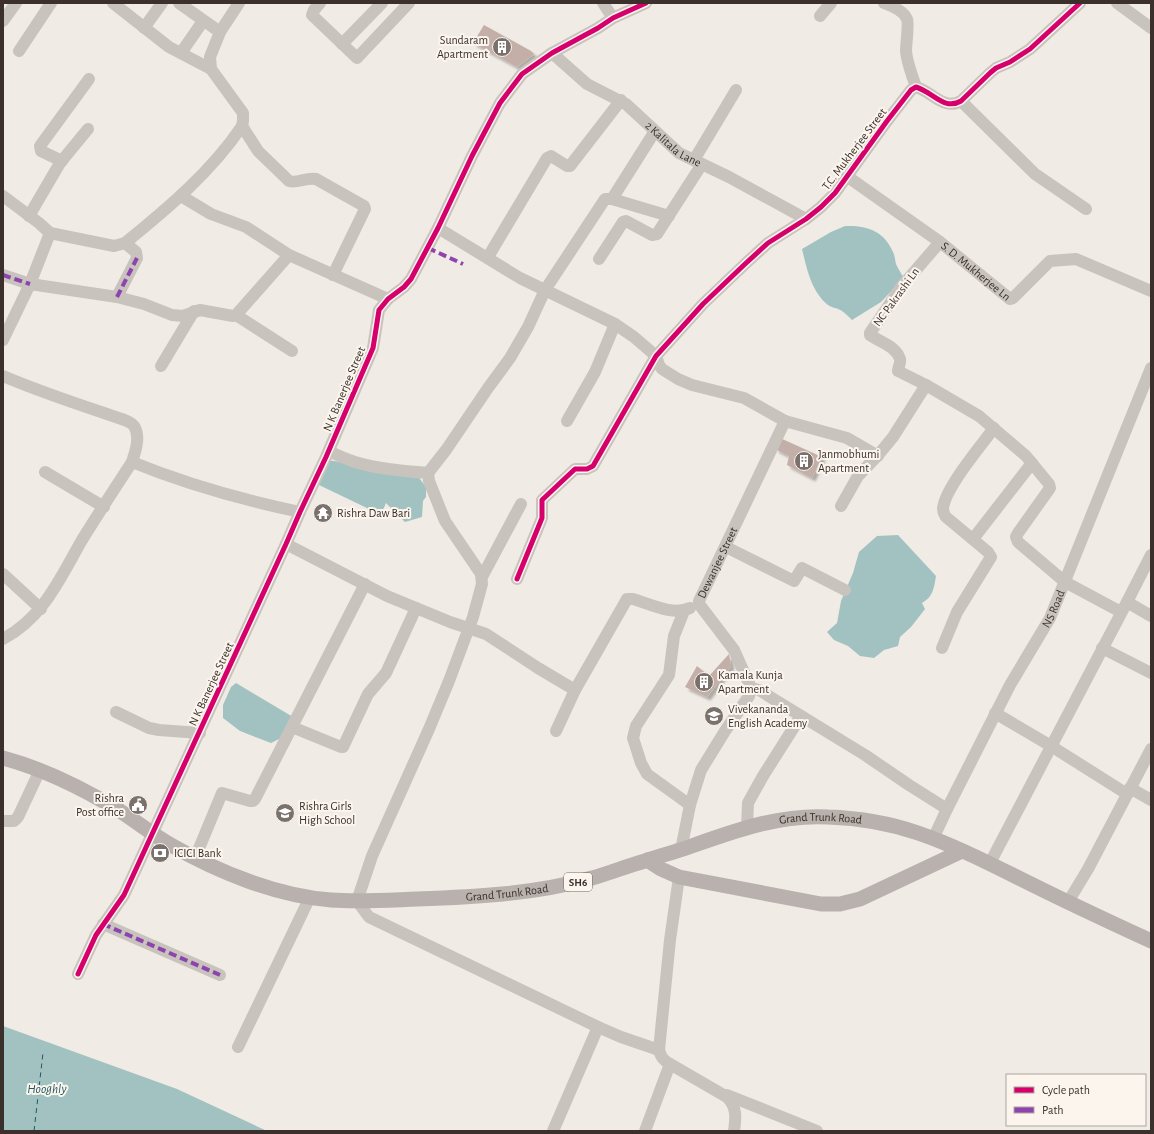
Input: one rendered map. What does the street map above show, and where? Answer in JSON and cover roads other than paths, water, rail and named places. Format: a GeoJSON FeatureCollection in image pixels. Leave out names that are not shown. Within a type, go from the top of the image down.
{"type":"FeatureCollection","features":[{"type":"Feature","properties":{"kind":"main road","name":"Grand Trunk Road"},"geometry":{"type":"LineString","coordinates":[[3,758],[40,770],[64,781],[118,810],[153,834],[195,858],[245,880],[272,889],[310,897],[331,900],[357,901],[519,893],[566,885],[594,878],[747,828],[803,817],[825,817],[873,822],[918,833],[990,863],[1151,941]]}},
{"type":"Feature","properties":{"kind":"main road"},"geometry":{"type":"LineString","coordinates":[[647,860],[661,869],[679,877],[821,904],[840,904],[860,899],[962,851]]}},
{"type":"Feature","properties":{"kind":"street"},"geometry":{"type":"LineString","coordinates":[[3,21],[16,3]]}},
{"type":"Feature","properties":{"kind":"street"},"geometry":{"type":"LineString","coordinates":[[19,51],[51,3]]}},
{"type":"Feature","properties":{"kind":"street"},"geometry":{"type":"LineString","coordinates":[[3,196],[50,233],[114,246],[125,243],[181,196],[206,170],[242,126],[243,113],[211,69],[167,45],[114,3]]}},
{"type":"Feature","properties":{"kind":"street"},"geometry":{"type":"LineString","coordinates":[[144,28],[162,3]]}},
{"type":"Feature","properties":{"kind":"street"},"geometry":{"type":"LineString","coordinates":[[179,3],[220,32]]}},
{"type":"Feature","properties":{"kind":"street"},"geometry":{"type":"LineString","coordinates":[[211,69],[210,57],[220,32],[239,3]]}},
{"type":"Feature","properties":{"kind":"street"},"geometry":{"type":"LineString","coordinates":[[320,3],[312,15],[355,56],[359,57],[409,3]]}},
{"type":"Feature","properties":{"kind":"street"},"geometry":{"type":"LineString","coordinates":[[342,44],[382,3]]}},
{"type":"Feature","properties":{"kind":"street"},"geometry":{"type":"LineString","coordinates":[[603,3],[613,18]]}},
{"type":"Feature","properties":{"kind":"street","name":"N K Banerjee Street"},"geometry":{"type":"LineString","coordinates":[[78,974],[96,935],[124,895],[329,451],[373,348],[379,310],[388,299],[411,279],[500,103],[522,74],[552,53],[598,28],[613,18],[646,3]]}},
{"type":"Feature","properties":{"kind":"street"},"geometry":{"type":"LineString","coordinates":[[820,16],[831,3]]}},
{"type":"Feature","properties":{"kind":"street"},"geometry":{"type":"LineString","coordinates":[[1117,3],[1151,28]]}},
{"type":"Feature","properties":{"kind":"street"},"geometry":{"type":"LineString","coordinates":[[891,4],[902,12],[907,20],[907,57],[916,87],[952,105],[961,101],[996,68],[1010,62],[1026,52],[1079,4]]}},
{"type":"Feature","properties":{"kind":"street"},"geometry":{"type":"LineString","coordinates":[[181,53],[204,21]]}},
{"type":"Feature","properties":{"kind":"street","name":"2 Kalitala Lane"},"geometry":{"type":"LineString","coordinates":[[552,53],[587,84],[621,100],[679,153],[729,177],[806,219]]}},
{"type":"Feature","properties":{"kind":"street"},"geometry":{"type":"LineString","coordinates":[[62,161],[41,151],[40,146],[88,79]]}},
{"type":"Feature","properties":{"kind":"street","name":"T.C. Mukherjee Street"},"geometry":{"type":"LineString","coordinates":[[517,579],[542,518],[542,500],[575,469],[587,469],[593,466],[656,356],[703,304],[745,264],[768,244],[806,219],[835,193],[887,121],[911,90],[916,87]]}},
{"type":"Feature","properties":{"kind":"street"},"geometry":{"type":"LineString","coordinates":[[599,259],[623,222],[626,221],[654,236],[658,234],[736,90]]}},
{"type":"Feature","properties":{"kind":"street"},"geometry":{"type":"LineString","coordinates":[[488,257],[547,158],[551,156],[567,166],[570,166],[621,100]]}},
{"type":"Feature","properties":{"kind":"street"},"geometry":{"type":"LineString","coordinates":[[961,101],[1035,174],[1086,209]]}},
{"type":"Feature","properties":{"kind":"street"},"geometry":{"type":"LineString","coordinates":[[242,126],[258,151],[289,181],[292,182],[309,178],[316,179],[364,206],[365,209],[333,275]]}},
{"type":"Feature","properties":{"kind":"street"},"geometry":{"type":"LineString","coordinates":[[29,216],[62,161],[88,129]]}},
{"type":"Feature","properties":{"kind":"street"},"geometry":{"type":"LineString","coordinates":[[612,198],[655,131]]}},
{"type":"Feature","properties":{"kind":"street","name":"S. D. Mukherjee Ln"},"geometry":{"type":"LineString","coordinates":[[848,177],[940,242],[1010,299],[1013,298],[1050,261],[1071,259],[1076,259],[1151,291]]}},
{"type":"Feature","properties":{"kind":"street"},"geometry":{"type":"LineString","coordinates":[[181,196],[211,214],[246,227],[289,255],[388,299]]}},
{"type":"Feature","properties":{"kind":"street"},"geometry":{"type":"LineString","coordinates":[[482,577],[445,521],[429,481],[428,473],[446,450],[510,358],[528,327],[545,290],[603,201],[605,199],[612,198],[669,216]]}},
{"type":"Feature","properties":{"kind":"street"},"geometry":{"type":"LineString","coordinates":[[438,228],[488,257],[520,278],[615,324],[634,337],[656,356],[662,369],[685,382],[748,400],[786,421],[847,438],[878,456]]}},
{"type":"Feature","properties":{"kind":"street"},"geometry":{"type":"LineString","coordinates":[[3,340],[30,284],[50,233]]}},
{"type":"Feature","properties":{"kind":"street","name":"NC Pakrashi Ln"},"geometry":{"type":"LineString","coordinates":[[940,242],[902,286],[870,334],[896,351],[900,360],[898,372],[926,385],[979,416],[1032,462],[1049,484],[1050,488],[1018,534],[1016,540],[1065,582]]}},
{"type":"Feature","properties":{"kind":"street"},"geometry":{"type":"LineString","coordinates":[[117,297],[137,258],[136,252],[125,243]]}},
{"type":"Feature","properties":{"kind":"street"},"geometry":{"type":"LineString","coordinates":[[3,275],[30,284],[117,297],[183,316],[194,311],[201,310],[231,316],[236,315],[289,255]]}},
{"type":"Feature","properties":{"kind":"street"},"geometry":{"type":"LineString","coordinates":[[161,366],[194,311]]}},
{"type":"Feature","properties":{"kind":"street"},"geometry":{"type":"LineString","coordinates":[[236,315],[292,351]]}},
{"type":"Feature","properties":{"kind":"street"},"geometry":{"type":"LineString","coordinates":[[567,421],[596,372],[615,324]]}},
{"type":"Feature","properties":{"kind":"street","name":"NS Road"},"geometry":{"type":"LineString","coordinates":[[933,839],[995,713],[1050,618],[1151,368]]}},
{"type":"Feature","properties":{"kind":"street"},"geometry":{"type":"LineString","coordinates":[[3,376],[62,399],[116,417],[132,424],[137,434],[137,442],[132,462],[83,539],[52,593],[41,609],[23,626],[3,639]]}},
{"type":"Feature","properties":{"kind":"street"},"geometry":{"type":"LineString","coordinates":[[842,506],[858,476],[878,456],[899,429],[926,385]]}},
{"type":"Feature","properties":{"kind":"street","name":"Dewanjee Street"},"geometry":{"type":"LineString","coordinates":[[751,688],[734,650],[699,604],[700,598],[786,421]]}},
{"type":"Feature","properties":{"kind":"street"},"geometry":{"type":"LineString","coordinates":[[942,648],[957,612],[991,557],[988,552],[946,517],[943,513],[943,506],[945,499],[960,474],[994,428]]}},
{"type":"Feature","properties":{"kind":"street"},"geometry":{"type":"LineString","coordinates":[[329,451],[354,462],[428,473]]}},
{"type":"Feature","properties":{"kind":"street"},"geometry":{"type":"LineString","coordinates":[[132,462],[166,475],[242,499],[300,512]]}},
{"type":"Feature","properties":{"kind":"street"},"geometry":{"type":"LineString","coordinates":[[972,539],[1032,462]]}},
{"type":"Feature","properties":{"kind":"street"},"geometry":{"type":"LineString","coordinates":[[45,472],[104,507]]}},
{"type":"Feature","properties":{"kind":"street"},"geometry":{"type":"LineString","coordinates":[[521,504],[482,577],[482,584],[468,628],[429,729],[372,856],[357,901],[369,917],[598,1027],[621,1037],[659,1050]]}},
{"type":"Feature","properties":{"kind":"street"},"geometry":{"type":"LineString","coordinates":[[286,544],[387,596],[486,634],[575,690]]}},
{"type":"Feature","properties":{"kind":"street"},"geometry":{"type":"LineString","coordinates":[[726,547],[794,581],[802,568],[845,590]]}},
{"type":"Feature","properties":{"kind":"street"},"geometry":{"type":"LineString","coordinates":[[990,863],[1151,556]]}},
{"type":"Feature","properties":{"kind":"street"},"geometry":{"type":"LineString","coordinates":[[3,574],[41,609]]}},
{"type":"Feature","properties":{"kind":"street"},"geometry":{"type":"LineString","coordinates":[[1065,582],[1124,607],[1151,616]]}},
{"type":"Feature","properties":{"kind":"street"},"geometry":{"type":"LineString","coordinates":[[195,858],[221,794],[224,793],[253,801],[364,584]]}},
{"type":"Feature","properties":{"kind":"street"},"geometry":{"type":"LineString","coordinates":[[556,731],[575,690],[627,599],[633,599],[669,610],[684,611],[699,604]]}},
{"type":"Feature","properties":{"kind":"street"},"geometry":{"type":"LineString","coordinates":[[292,727],[343,747],[365,698],[387,671],[416,608]]}},
{"type":"Feature","properties":{"kind":"street"},"geometry":{"type":"LineString","coordinates":[[684,611],[674,636],[669,675],[636,726],[633,738],[640,763],[647,774],[690,805]]}},
{"type":"Feature","properties":{"kind":"street"},"geometry":{"type":"LineString","coordinates":[[1102,648],[1151,673]]}},
{"type":"Feature","properties":{"kind":"street"},"geometry":{"type":"LineString","coordinates":[[681,850],[690,805],[701,770],[749,696],[751,688],[759,690],[865,755],[947,809]]}},
{"type":"Feature","properties":{"kind":"street"},"geometry":{"type":"LineString","coordinates":[[116,712],[149,728],[200,733]]}},
{"type":"Feature","properties":{"kind":"street"},"geometry":{"type":"LineString","coordinates":[[995,713],[1129,791],[1151,800]]}},
{"type":"Feature","properties":{"kind":"street"},"geometry":{"type":"LineString","coordinates":[[747,828],[748,803],[763,776],[801,716]]}},
{"type":"Feature","properties":{"kind":"street"},"geometry":{"type":"LineString","coordinates":[[1068,902],[1088,869],[1151,749]]}},
{"type":"Feature","properties":{"kind":"street"},"geometry":{"type":"LineString","coordinates":[[3,821],[14,821],[18,817],[40,770]]}},
{"type":"Feature","properties":{"kind":"street"},"geometry":{"type":"LineString","coordinates":[[679,877],[670,940],[659,1050],[663,1060],[727,1097],[733,1103],[736,1119],[734,1131]]}},
{"type":"Feature","properties":{"kind":"street"},"geometry":{"type":"LineString","coordinates":[[238,1047],[310,897]]}},
{"type":"Feature","properties":{"kind":"street"},"geometry":{"type":"LineString","coordinates":[[104,924],[220,975]]}},
{"type":"Feature","properties":{"kind":"street"},"geometry":{"type":"LineString","coordinates":[[553,1131],[598,1027]]}},
{"type":"Feature","properties":{"kind":"street"},"geometry":{"type":"LineString","coordinates":[[645,1131],[670,1064]]}},
{"type":"Feature","properties":{"kind":"street"},"geometry":{"type":"LineString","coordinates":[[717,1091],[816,1131]]}},
{"type":"Feature","properties":{"kind":"street"},"geometry":{"type":"LineString","coordinates":[[804,1131],[816,1131]]}},
{"type":"Feature","properties":{"kind":"water"},"geometry":{"type":"Polygon","coordinates":[[[845,226],[867,228],[873,230],[885,239],[895,256],[896,264],[904,278],[881,302],[852,320],[845,313],[828,305],[817,293],[810,279],[802,249],[831,232],[845,226]]]}},
{"type":"Feature","properties":{"kind":"water"},"geometry":{"type":"Polygon","coordinates":[[[328,460],[417,475],[426,487],[426,497],[423,501],[422,517],[405,522],[386,503],[383,510],[369,509],[319,485],[328,460]]]}},
{"type":"Feature","properties":{"kind":"water"},"geometry":{"type":"Polygon","coordinates":[[[898,535],[936,576],[934,588],[929,598],[922,603],[925,609],[911,627],[900,637],[898,646],[884,650],[874,658],[860,656],[848,646],[834,640],[827,632],[837,623],[841,601],[853,573],[859,552],[877,536],[898,535]]]}},
{"type":"Feature","properties":{"kind":"water"},"geometry":{"type":"Polygon","coordinates":[[[236,683],[293,717],[281,738],[271,743],[240,731],[223,718],[223,705],[231,687],[236,683]]]}},
{"type":"Feature","properties":{"kind":"water","name":"Hooghly"},"geometry":{"type":"Polygon","coordinates":[[[3,1026],[177,1089],[267,1131],[3,1131],[3,1026]]]}},
{"type":"Feature","properties":{"kind":"place","name":"Sundaram Apartment"},"geometry":{"type":"Point","coordinates":[502,47]}},
{"type":"Feature","properties":{"kind":"place","name":"Janmobhumi Apartment"},"geometry":{"type":"Point","coordinates":[804,461]}},
{"type":"Feature","properties":{"kind":"place","name":"Rishra Daw Bari"},"geometry":{"type":"Point","coordinates":[323,513]}},
{"type":"Feature","properties":{"kind":"place","name":"Kamala Kunja Apartment"},"geometry":{"type":"Point","coordinates":[704,682]}},
{"type":"Feature","properties":{"kind":"place","name":"Vivekananda English Academy"},"geometry":{"type":"Point","coordinates":[714,716]}},
{"type":"Feature","properties":{"kind":"place","name":"Rishra Post office"},"geometry":{"type":"Point","coordinates":[138,805]}},
{"type":"Feature","properties":{"kind":"place","name":"Rishra Girls High School"},"geometry":{"type":"Point","coordinates":[285,813]}},
{"type":"Feature","properties":{"kind":"place","name":"ICICI Bank"},"geometry":{"type":"Point","coordinates":[160,853]}}]}
